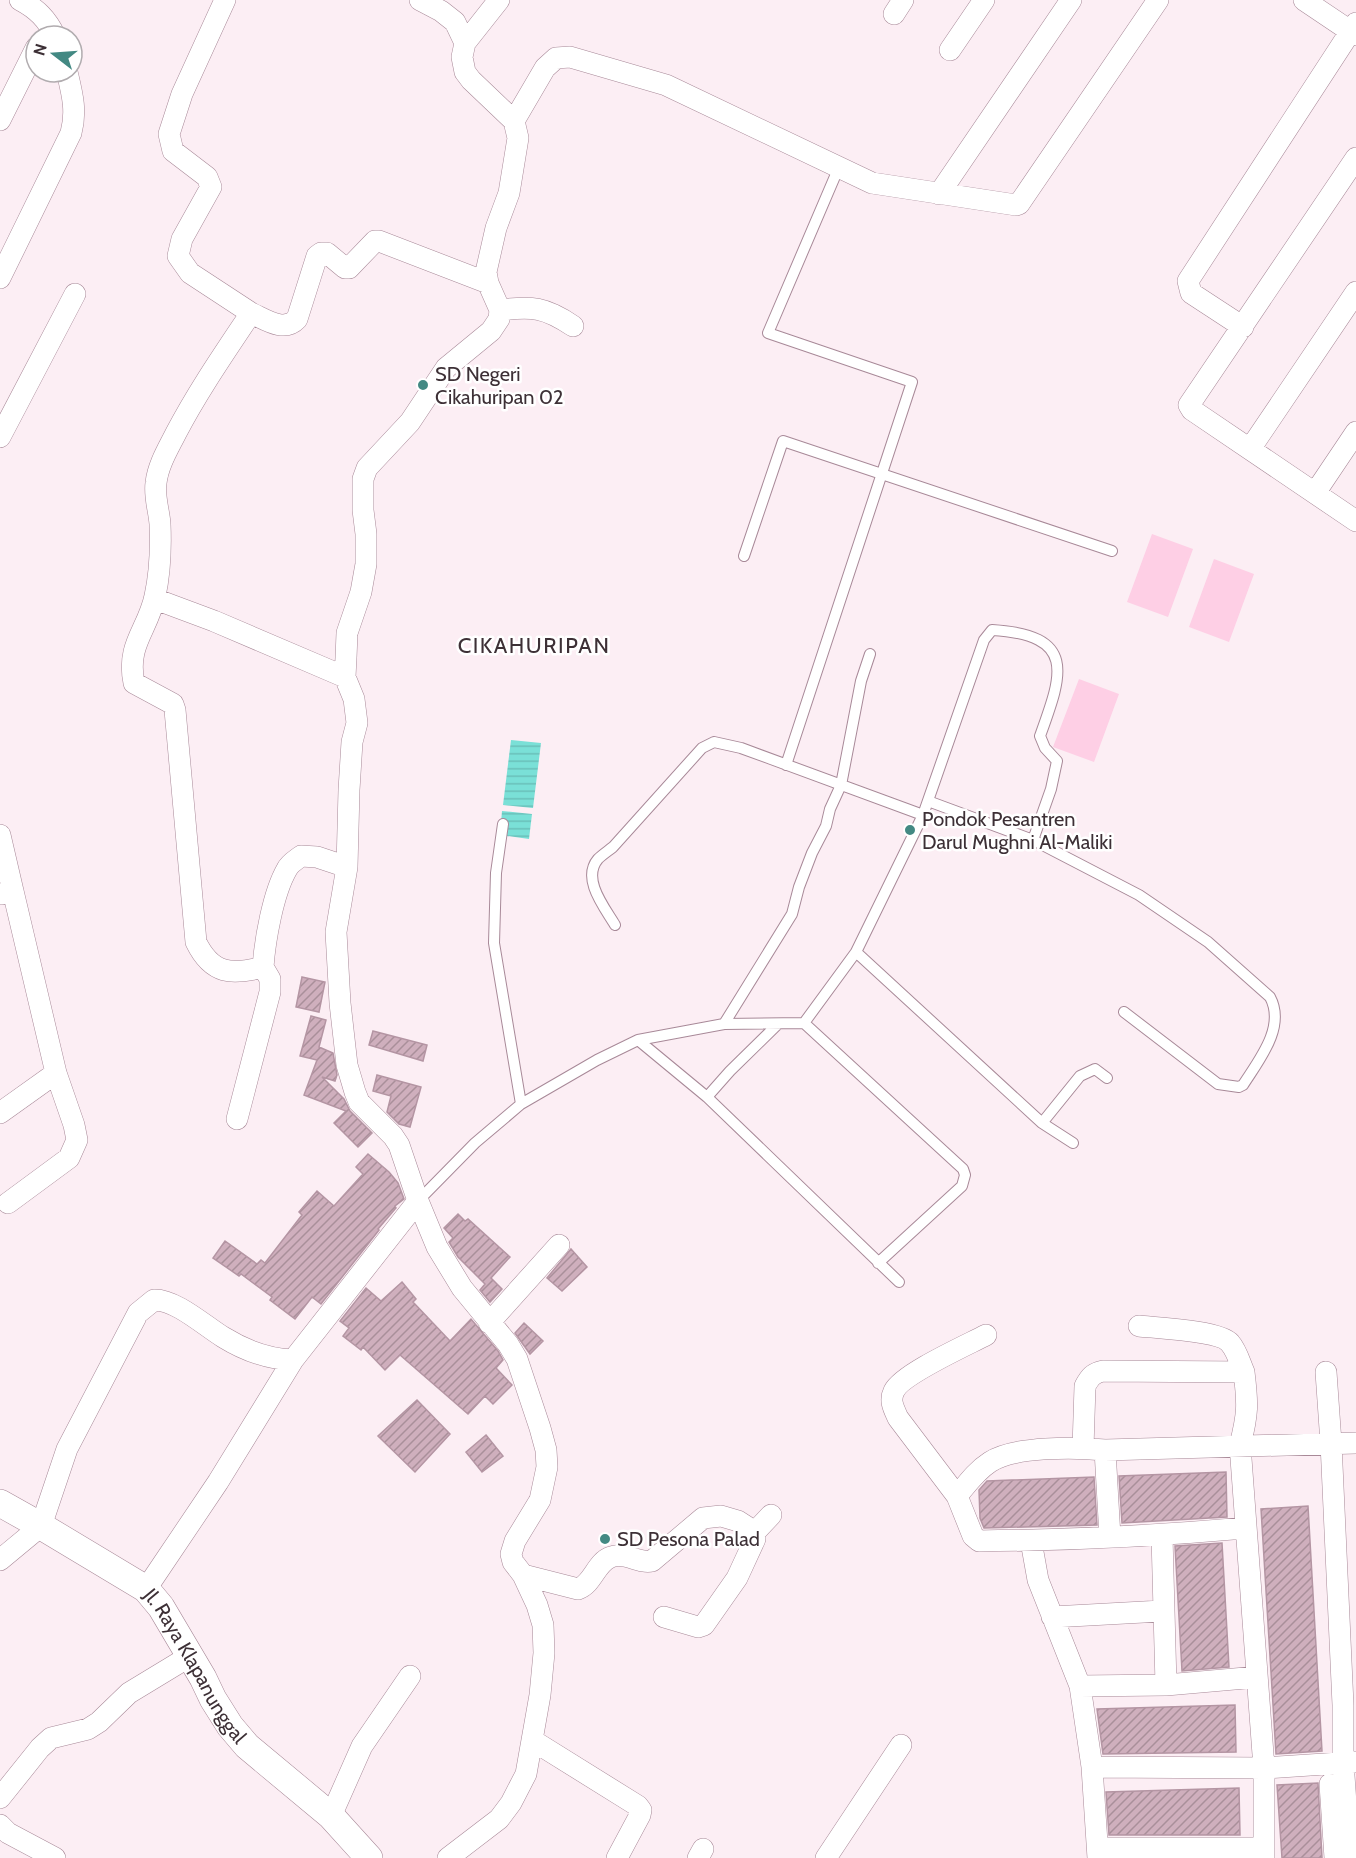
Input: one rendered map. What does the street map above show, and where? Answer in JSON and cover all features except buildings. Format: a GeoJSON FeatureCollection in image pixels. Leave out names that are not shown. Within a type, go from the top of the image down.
{"type":"FeatureCollection","features":[{"type":"Feature","properties":{"kind":"street"},"geometry":{"type":"LineString","coordinates":[[20,0],[33,8],[44,24]]}},
{"type":"Feature","properties":{"kind":"street"},"geometry":{"type":"LineString","coordinates":[[225,0],[182,94],[169,134],[173,151],[207,177],[211,187],[182,239],[178,256],[190,273],[251,313],[283,326],[293,324],[297,319],[317,256],[327,253],[345,268],[349,268],[375,241],[394,245],[488,283]]}},
{"type":"Feature","properties":{"kind":"street"},"geometry":{"type":"LineString","coordinates":[[420,0],[441,11],[455,22],[465,43]]}},
{"type":"Feature","properties":{"kind":"street"},"geometry":{"type":"LineString","coordinates":[[448,1858],[499,1819],[526,1774],[540,1695],[544,1653],[543,1625],[537,1605],[523,1575],[513,1562],[511,1554],[515,1541],[540,1500],[544,1489],[547,1467],[546,1450],[517,1359],[508,1344],[462,1288],[437,1247],[418,1201],[405,1156],[399,1144],[359,1102],[354,1092],[347,1065],[336,932],[347,867],[349,790],[357,709],[345,677],[347,633],[361,592],[366,564],[363,479],[367,468],[410,422],[446,368],[490,330],[499,319],[500,310],[488,283],[487,260],[509,193],[518,138],[514,122],[465,72],[462,57],[465,43],[499,0]]}},
{"type":"Feature","properties":{"kind":"street"},"geometry":{"type":"LineString","coordinates":[[950,50],[984,0]]}},
{"type":"Feature","properties":{"kind":"street"},"geometry":{"type":"LineString","coordinates":[[939,194],[1071,0]]}},
{"type":"Feature","properties":{"kind":"street"},"geometry":{"type":"LineString","coordinates":[[514,122],[545,68],[556,58],[570,57],[666,85],[872,183],[1011,206],[1019,204],[1158,0]]}},
{"type":"Feature","properties":{"kind":"street"},"geometry":{"type":"LineString","coordinates":[[1243,327],[1191,293],[1188,281],[1354,30],[1304,0]]}},
{"type":"Feature","properties":{"kind":"street"},"geometry":{"type":"LineString","coordinates":[[0,120],[24,72]]}},
{"type":"Feature","properties":{"kind":"street"},"geometry":{"type":"LineString","coordinates":[[0,278],[71,133],[75,119],[75,104],[70,84]]}},
{"type":"Feature","properties":{"kind":"street"},"geometry":{"type":"LineString","coordinates":[[1356,158],[1190,405],[1192,410],[1356,521]]}},
{"type":"Feature","properties":{"kind":"street"},"geometry":{"type":"LineString","coordinates":[[1251,449],[1356,292]]}},
{"type":"Feature","properties":{"kind":"street"},"geometry":{"type":"LineString","coordinates":[[0,437],[75,294]]}},
{"type":"Feature","properties":{"kind":"street"},"geometry":{"type":"LineString","coordinates":[[500,310],[536,308],[554,314],[573,326]]}},
{"type":"Feature","properties":{"kind":"street"},"geometry":{"type":"LineString","coordinates":[[251,313],[189,408],[162,460],[156,488],[160,523],[160,552],[154,599],[133,650],[132,669],[134,682],[173,704],[176,710],[196,942],[202,955],[210,963],[226,971],[239,973],[264,967]]}},
{"type":"Feature","properties":{"kind":"street"},"geometry":{"type":"LineString","coordinates":[[1315,493],[1356,432]]}},
{"type":"Feature","properties":{"kind":"street"},"geometry":{"type":"LineString","coordinates":[[154,599],[345,677]]}},
{"type":"Feature","properties":{"kind":"street"},"geometry":{"type":"LineString","coordinates":[[0,835],[7,892],[56,1073],[77,1140],[69,1158],[8,1203]]}},
{"type":"Feature","properties":{"kind":"street"},"geometry":{"type":"LineString","coordinates":[[237,1119],[270,992],[270,979],[264,967],[264,949],[280,885],[287,868],[301,856],[317,857],[347,867]]}},
{"type":"Feature","properties":{"kind":"street"},"geometry":{"type":"LineString","coordinates":[[0,1113],[56,1073]]}},
{"type":"Feature","properties":{"kind":"street"},"geometry":{"type":"LineString","coordinates":[[146,1589],[218,1482],[293,1360],[418,1201]]}},
{"type":"Feature","properties":{"kind":"street"},"geometry":{"type":"LineString","coordinates":[[489,1323],[560,1245]]}},
{"type":"Feature","properties":{"kind":"street"},"geometry":{"type":"LineString","coordinates":[[0,1560],[41,1526],[67,1449],[138,1313],[154,1300],[167,1302],[250,1351],[275,1359],[293,1360]]}},
{"type":"Feature","properties":{"kind":"street"},"geometry":{"type":"LineString","coordinates":[[1031,1541],[1038,1580],[1080,1686],[1092,1767],[1098,1853],[1264,1853],[1264,1768],[1240,1445],[1248,1403],[1244,1372],[1228,1341],[1209,1334],[1139,1326]]}},
{"type":"Feature","properties":{"kind":"street"},"geometry":{"type":"LineString","coordinates":[[986,1335],[920,1369],[897,1386],[893,1392],[892,1406],[898,1418],[957,1496],[973,1536],[979,1540],[1031,1541],[1162,1536],[1245,1528]]}},
{"type":"Feature","properties":{"kind":"street"},"geometry":{"type":"LineString","coordinates":[[1083,1448],[1085,1386],[1095,1373],[1103,1371],[1244,1372]]}},
{"type":"Feature","properties":{"kind":"street"},"geometry":{"type":"LineString","coordinates":[[1326,1372],[1325,1444],[1336,1707],[1342,1762],[1341,1823],[1335,1858]]}},
{"type":"Feature","properties":{"kind":"street"},"geometry":{"type":"LineString","coordinates":[[957,1496],[975,1474],[991,1461],[1019,1452],[1083,1448],[1105,1450],[1356,1443]]}},
{"type":"Feature","properties":{"kind":"street"},"geometry":{"type":"LineString","coordinates":[[1105,1450],[1110,1538]]}},
{"type":"Feature","properties":{"kind":"street","name":"Jl. Raya Klapanunggal"},"geometry":{"type":"LineString","coordinates":[[0,1503],[146,1589],[161,1606],[213,1699],[247,1746],[331,1816],[369,1858]]}},
{"type":"Feature","properties":{"kind":"street"},"geometry":{"type":"LineString","coordinates":[[664,1617],[698,1627],[704,1625],[737,1578],[755,1539],[755,1532],[771,1515]]}},
{"type":"Feature","properties":{"kind":"street"},"geometry":{"type":"LineString","coordinates":[[523,1575],[578,1589],[586,1585],[612,1556],[652,1561],[703,1518],[721,1516],[738,1521],[755,1532]]}},
{"type":"Feature","properties":{"kind":"street"},"geometry":{"type":"LineString","coordinates":[[1162,1536],[1162,1611],[1166,1685]]}},
{"type":"Feature","properties":{"kind":"street"},"geometry":{"type":"LineString","coordinates":[[1052,1617],[1162,1611]]}},
{"type":"Feature","properties":{"kind":"street"},"geometry":{"type":"LineString","coordinates":[[0,1798],[40,1748],[51,1738],[88,1729],[99,1722],[129,1693],[190,1656]]}},
{"type":"Feature","properties":{"kind":"street"},"geometry":{"type":"LineString","coordinates":[[331,1816],[362,1746],[410,1676]]}},
{"type":"Feature","properties":{"kind":"street"},"geometry":{"type":"LineString","coordinates":[[1080,1686],[1166,1685],[1257,1677]]}},
{"type":"Feature","properties":{"kind":"street"},"geometry":{"type":"LineString","coordinates":[[532,1740],[641,1810],[617,1858]]}},
{"type":"Feature","properties":{"kind":"street"},"geometry":{"type":"LineString","coordinates":[[826,1858],[901,1745]]}},
{"type":"Feature","properties":{"kind":"street"},"geometry":{"type":"LineString","coordinates":[[1092,1767],[1264,1768],[1342,1762]]}},
{"type":"Feature","properties":{"kind":"street"},"geometry":{"type":"LineString","coordinates":[[1341,1823],[1350,1858]]}},
{"type":"Feature","properties":{"kind":"street"},"geometry":{"type":"LineString","coordinates":[[0,1825],[8,1833],[55,1858]]}},
{"type":"Feature","properties":{"kind":"lane"},"geometry":{"type":"LineString","coordinates":[[786,765],[912,382],[768,333],[839,167]]}},
{"type":"Feature","properties":{"kind":"lane"},"geometry":{"type":"LineString","coordinates":[[744,556],[783,441],[1112,551]]}},
{"type":"Feature","properties":{"kind":"lane"},"geometry":{"type":"LineString","coordinates":[[804,1023],[856,952],[923,815],[984,640],[992,630],[1040,640],[1054,653],[1058,666],[1056,692],[1040,736],[1057,761],[1051,789],[1034,840]]}},
{"type":"Feature","properties":{"kind":"lane"},"geometry":{"type":"LineString","coordinates":[[724,1024],[792,914],[799,886],[826,826],[830,809],[841,784],[861,681],[870,654]]}},
{"type":"Feature","properties":{"kind":"lane"},"geometry":{"type":"LineString","coordinates":[[615,925],[592,882],[596,861],[613,847],[702,748],[714,742],[741,748],[923,815]]}},
{"type":"Feature","properties":{"kind":"lane"},"geometry":{"type":"LineString","coordinates":[[928,801],[1034,840],[1139,895],[1208,942],[1270,997],[1276,1008],[1276,1020],[1266,1047],[1239,1088],[1218,1084],[1124,1012]]}},
{"type":"Feature","properties":{"kind":"lane"},"geometry":{"type":"LineString","coordinates":[[503,824],[496,873],[494,943],[521,1104]]}},
{"type":"Feature","properties":{"kind":"lane"},"geometry":{"type":"LineString","coordinates":[[856,952],[1042,1123],[1073,1143]]}},
{"type":"Feature","properties":{"kind":"lane"},"geometry":{"type":"LineString","coordinates":[[418,1201],[475,1143],[521,1104],[597,1060],[638,1040],[724,1024],[804,1023],[963,1169],[965,1175],[962,1186],[878,1263]]}},
{"type":"Feature","properties":{"kind":"lane"},"geometry":{"type":"LineString","coordinates":[[707,1098],[730,1071],[777,1025]]}},
{"type":"Feature","properties":{"kind":"lane"},"geometry":{"type":"LineString","coordinates":[[638,1040],[707,1098],[899,1282]]}},
{"type":"Feature","properties":{"kind":"lane"},"geometry":{"type":"LineString","coordinates":[[1042,1123],[1083,1074],[1095,1069],[1107,1078]]}},
{"type":"Feature","properties":{"kind":"shaded area"},"geometry":{"type":"Polygon","coordinates":[[[1152,534],[1193,549],[1168,617],[1127,602],[1152,534]]]}},
{"type":"Feature","properties":{"kind":"shaded area"},"geometry":{"type":"Polygon","coordinates":[[[1214,559],[1254,574],[1229,642],[1189,627],[1214,559]]]}},
{"type":"Feature","properties":{"kind":"shaded area"},"geometry":{"type":"Polygon","coordinates":[[[1079,679],[1119,694],[1094,762],[1053,747],[1079,679]]]}},
{"type":"Feature","properties":{"kind":"water"},"geometry":{"type":"Polygon","coordinates":[[[511,740],[541,743],[533,808],[503,805],[511,740]]]}},
{"type":"Feature","properties":{"kind":"water"},"geometry":{"type":"Polygon","coordinates":[[[502,811],[532,814],[529,839],[500,835],[502,811]]]}},
{"type":"Feature","properties":{"kind":"place","name":"SD Negeri Cikahuripan 02"},"geometry":{"type":"Point","coordinates":[423,385]}},
{"type":"Feature","properties":{"kind":"place","name":"Pondok Pesantren Darul Mughni Al-Maliki"},"geometry":{"type":"Point","coordinates":[910,830]}},
{"type":"Feature","properties":{"kind":"place","name":"SD Pesona Palad"},"geometry":{"type":"Point","coordinates":[605,1539]}},
{"type":"Feature","properties":{"kind":"district","name":"CIKAHURIPAN"},"geometry":{"type":"Point","coordinates":[534,645]}}]}
